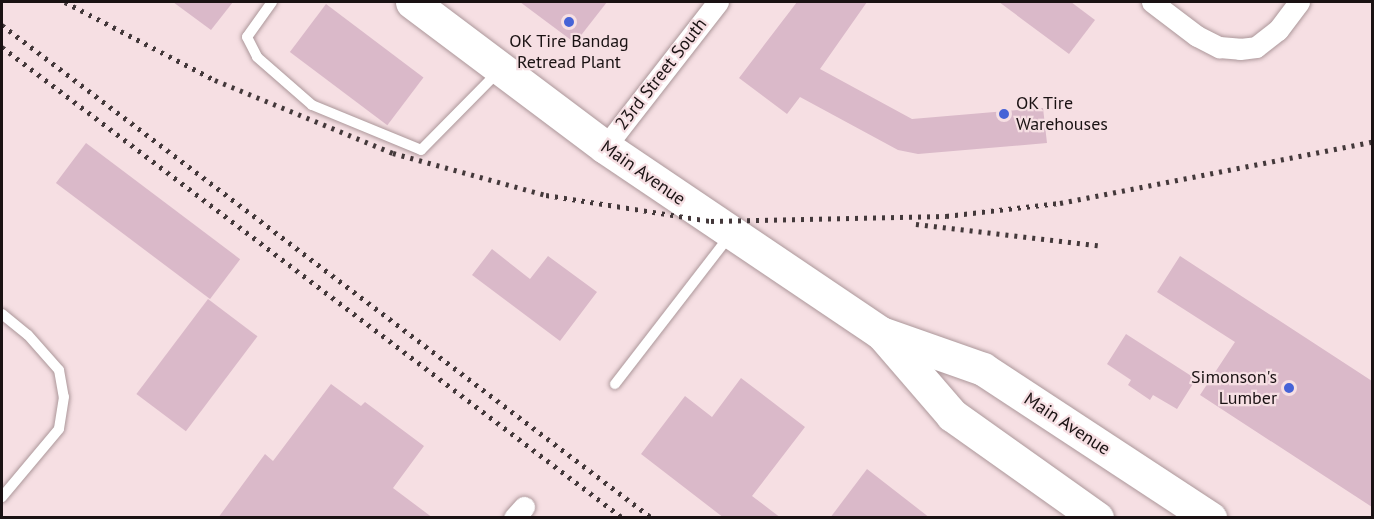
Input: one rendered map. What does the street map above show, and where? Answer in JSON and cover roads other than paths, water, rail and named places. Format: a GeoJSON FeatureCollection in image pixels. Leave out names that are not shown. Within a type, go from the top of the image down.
{"type":"FeatureCollection","features":[{"type":"Feature","properties":{"kind":"main road","name":"Main Avenue"},"geometry":{"type":"LineString","coordinates":[[412,2],[605,147],[730,235],[881,333],[982,369],[1210,518]]}},
{"type":"Feature","properties":{"kind":"main road","name":"Main Avenue"},"geometry":{"type":"LineString","coordinates":[[881,333],[952,415],[1097,518]]}},
{"type":"Feature","properties":{"kind":"street","name":"23rd Street South"},"geometry":{"type":"LineString","coordinates":[[605,147],[718,2]]}},
{"type":"Feature","properties":{"kind":"street"},"geometry":{"type":"LineString","coordinates":[[1152,2],[1197,36],[1219,47],[1240,49],[1256,47],[1278,30],[1299,2]]}},
{"type":"Feature","properties":{"kind":"lane"},"geometry":{"type":"LineString","coordinates":[[272,2],[247,37],[257,57],[312,105],[421,150],[501,68]]}},
{"type":"Feature","properties":{"kind":"lane"},"geometry":{"type":"LineString","coordinates":[[615,384],[730,235]]}},
{"type":"Feature","properties":{"kind":"lane"},"geometry":{"type":"LineString","coordinates":[[2,314],[28,335],[59,370],[64,397],[59,429],[2,497]]}},
{"type":"Feature","properties":{"kind":"railway"},"geometry":{"type":"LineString","coordinates":[[65,2],[215,80],[393,153],[546,195],[711,221],[946,216],[1060,203],[1372,142]]}},
{"type":"Feature","properties":{"kind":"railway"},"geometry":{"type":"LineString","coordinates":[[2,25],[652,518]]}},
{"type":"Feature","properties":{"kind":"railway"},"geometry":{"type":"LineString","coordinates":[[2,47],[623,518]]}},
{"type":"Feature","properties":{"kind":"railway"},"geometry":{"type":"LineString","coordinates":[[916,224],[1104,246]]}},
{"type":"Feature","properties":{"kind":"place","name":"OK Tire Bandag Retread Plant"},"geometry":{"type":"Point","coordinates":[569,22]}},
{"type":"Feature","properties":{"kind":"place","name":"OK Tire Warehouses"},"geometry":{"type":"Point","coordinates":[1004,114]}},
{"type":"Feature","properties":{"kind":"place","name":"Simonson's Lumber"},"geometry":{"type":"Point","coordinates":[1289,388]}}]}
